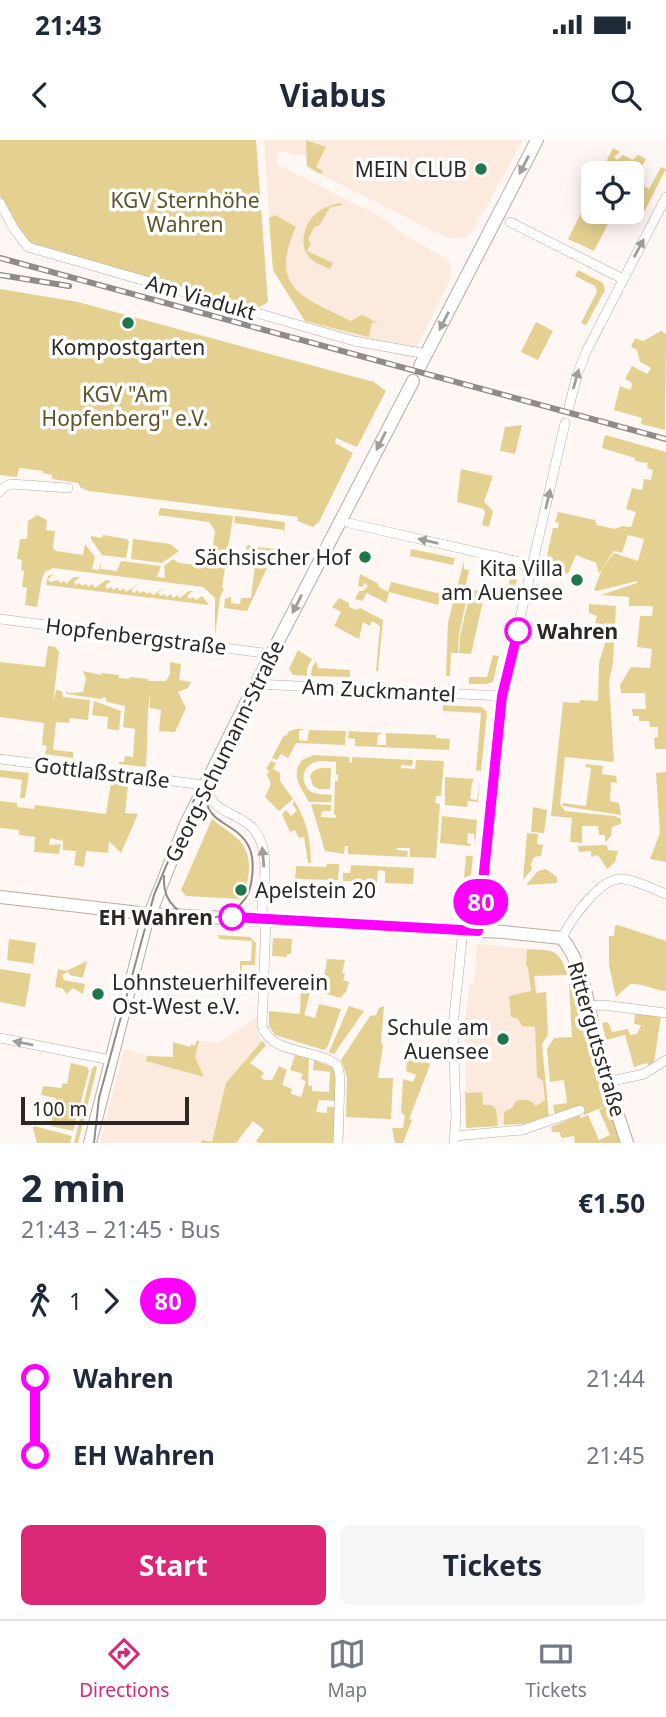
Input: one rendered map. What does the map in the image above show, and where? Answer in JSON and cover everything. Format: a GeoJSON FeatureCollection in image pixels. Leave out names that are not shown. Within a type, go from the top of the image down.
{"type":"FeatureCollection","features":[{"type":"Feature","properties":{"kind":"main road"},"geometry":{"type":"LineString","coordinates":[[420,366],[537,140]]}},
{"type":"Feature","properties":{"kind":"main road","name":"Georg-Schumann-Straße"},"geometry":{"type":"LineString","coordinates":[[90,1143],[149,914],[204,785],[413,381]]}},
{"type":"Feature","properties":{"kind":"main road"},"geometry":{"type":"LineString","coordinates":[[0,897],[149,914],[463,930],[562,938]]}},
{"type":"Feature","properties":{"kind":"main road","name":"Rittergutsstraße"},"geometry":{"type":"LineString","coordinates":[[562,938],[574,957],[607,1082],[627,1143]]}},
{"type":"Feature","properties":{"kind":"street"},"geometry":{"type":"LineString","coordinates":[[569,407],[576,375],[586,352],[666,197]]}},
{"type":"Feature","properties":{"kind":"street","name":"Am Viadukt"},"geometry":{"type":"LineString","coordinates":[[0,203],[14,229],[28,247],[354,341],[427,354]]}},
{"type":"Feature","properties":{"kind":"street"},"geometry":{"type":"LineString","coordinates":[[510,222],[623,279]]}},
{"type":"Feature","properties":{"kind":"street"},"geometry":{"type":"LineString","coordinates":[[478,931],[502,696],[565,423]]}},
{"type":"Feature","properties":{"kind":"street"},"geometry":{"type":"LineString","coordinates":[[0,492],[11,484],[68,488]]}},
{"type":"Feature","properties":{"kind":"street"},"geometry":{"type":"LineString","coordinates":[[349,523],[520,562],[527,570],[529,581]]}},
{"type":"Feature","properties":{"kind":"street","name":"Hopfenbergstraße"},"geometry":{"type":"LineString","coordinates":[[0,619],[271,654]]}},
{"type":"Feature","properties":{"kind":"street","name":"Am Zuckmantel"},"geometry":{"type":"LineString","coordinates":[[256,684],[502,696]]}},
{"type":"Feature","properties":{"kind":"street","name":"Gottlaßstraße"},"geometry":{"type":"LineString","coordinates":[[0,759],[204,785]]}},
{"type":"Feature","properties":{"kind":"street"},"geometry":{"type":"LineString","coordinates":[[204,785],[212,803],[247,823],[259,837],[264,865],[263,1031],[274,1043],[327,1059],[337,1065],[340,1077],[338,1143]]}},
{"type":"Feature","properties":{"kind":"street"},"geometry":{"type":"LineString","coordinates":[[562,938],[575,914],[613,881],[623,879],[666,894]]}},
{"type":"Feature","properties":{"kind":"street"},"geometry":{"type":"LineString","coordinates":[[463,930],[453,1026],[455,1139],[522,1130],[580,1110]]}},
{"type":"Feature","properties":{"kind":"street"},"geometry":{"type":"LineString","coordinates":[[588,1006],[604,1005],[666,1013]]}},
{"type":"Feature","properties":{"kind":"street"},"geometry":{"type":"LineString","coordinates":[[0,1038],[111,1060]]}},
{"type":"Feature","properties":{"kind":"street"},"geometry":{"type":"LineString","coordinates":[[607,1082],[644,1074],[666,1060]]}},
{"type":"Feature","properties":{"kind":"shaded area"},"geometry":{"type":"Polygon","coordinates":[[[264,140],[523,140],[472,232],[455,239],[446,237],[310,169],[305,155],[290,154],[289,151],[277,152],[278,165],[379,216],[409,238],[446,258],[450,264],[451,277],[411,359],[305,321],[292,302],[273,270],[264,140]]]}},
{"type":"Feature","properties":{"kind":"shaded area","name":"Schule am Auensee"},"geometry":{"type":"Polygon","coordinates":[[[477,944],[532,949],[547,1119],[532,1123],[466,1128],[465,1022],[470,984],[474,984],[477,944]]]}},
{"type":"Feature","properties":{"kind":"shaded area"},"geometry":{"type":"Polygon","coordinates":[[[257,1017],[257,1034],[266,1045],[227,1092],[254,1113],[230,1143],[100,1143],[124,1049],[157,1058],[195,1057],[199,1041],[218,1043],[257,1017]]]}},
{"type":"Feature","properties":{"kind":"green space","name":"KGV Sternhöhe Wahren"},"geometry":{"type":"Polygon","coordinates":[[[0,140],[256,140],[268,302],[258,308],[31,244],[14,223],[0,196],[0,140]]]}},
{"type":"Feature","properties":{"kind":"green space"},"geometry":{"type":"Polygon","coordinates":[[[306,140],[326,147],[316,167],[323,171],[322,173],[307,166],[306,140]]]}},
{"type":"Feature","properties":{"kind":"green space"},"geometry":{"type":"Polygon","coordinates":[[[613,148],[620,152],[614,157],[617,160],[623,155],[633,160],[638,155],[646,159],[644,163],[606,161],[613,148]]]}},
{"type":"Feature","properties":{"kind":"green space"},"geometry":{"type":"Polygon","coordinates":[[[661,167],[666,169],[644,212],[644,186],[649,189],[661,167]]]}},
{"type":"Feature","properties":{"kind":"green space"},"geometry":{"type":"Polygon","coordinates":[[[340,203],[343,205],[330,207],[320,225],[314,227],[308,240],[311,243],[307,251],[333,263],[330,269],[310,258],[306,253],[303,240],[306,227],[313,216],[325,207],[340,203]]]}},
{"type":"Feature","properties":{"kind":"green space"},"geometry":{"type":"Polygon","coordinates":[[[581,213],[581,224],[608,224],[594,251],[568,239],[581,213]]]}},
{"type":"Feature","properties":{"kind":"green space"},"geometry":{"type":"Polygon","coordinates":[[[275,215],[296,227],[288,248],[286,264],[288,278],[295,288],[318,305],[351,321],[362,315],[378,323],[372,322],[369,337],[305,321],[273,270],[269,218],[275,215]]]}},
{"type":"Feature","properties":{"kind":"green space"},"geometry":{"type":"Polygon","coordinates":[[[578,270],[603,283],[605,290],[586,325],[581,323],[597,292],[595,286],[575,276],[578,270]]]}},
{"type":"Feature","properties":{"kind":"green space","name":"KGV \"Am Hopfenberg\" e.V."},"geometry":{"type":"Polygon","coordinates":[[[0,289],[78,302],[374,382],[386,391],[357,447],[336,438],[335,443],[353,453],[319,522],[313,527],[297,521],[298,517],[89,491],[81,488],[78,483],[52,479],[52,475],[43,471],[19,468],[17,477],[0,475],[0,289]]]}},
{"type":"Feature","properties":{"kind":"green space"},"geometry":{"type":"Polygon","coordinates":[[[536,322],[553,331],[538,360],[521,352],[536,322]]]}},
{"type":"Feature","properties":{"kind":"green space"},"geometry":{"type":"Polygon","coordinates":[[[661,331],[666,334],[665,430],[641,424],[642,418],[614,410],[620,386],[630,390],[632,386],[631,382],[625,379],[632,366],[647,374],[651,368],[640,362],[637,350],[631,347],[635,338],[643,341],[661,331]]]}},
{"type":"Feature","properties":{"kind":"green space"},"geometry":{"type":"Polygon","coordinates":[[[522,425],[515,454],[500,451],[505,427],[522,425]]]}},
{"type":"Feature","properties":{"kind":"green space"},"geometry":{"type":"Polygon","coordinates":[[[605,435],[666,452],[666,749],[655,749],[654,738],[658,737],[658,727],[650,727],[649,721],[639,721],[639,716],[633,716],[632,709],[646,709],[645,693],[621,693],[620,685],[631,667],[650,668],[652,649],[637,647],[640,616],[652,616],[653,606],[629,606],[629,597],[601,595],[637,581],[594,590],[602,569],[614,553],[638,561],[644,539],[628,535],[622,553],[614,551],[599,573],[596,563],[576,555],[568,574],[545,565],[553,528],[558,528],[559,523],[555,522],[558,512],[595,520],[597,525],[615,529],[631,527],[636,512],[626,509],[632,488],[642,490],[644,479],[651,480],[653,470],[647,468],[648,463],[635,461],[635,458],[602,448],[605,435]]]}},
{"type":"Feature","properties":{"kind":"green space"},"geometry":{"type":"Polygon","coordinates":[[[461,469],[493,476],[484,502],[493,511],[489,527],[482,525],[484,509],[457,502],[461,469]]]}},
{"type":"Feature","properties":{"kind":"green space"},"geometry":{"type":"Polygon","coordinates":[[[160,508],[233,516],[215,636],[215,598],[203,587],[53,568],[45,572],[42,579],[37,607],[25,605],[27,588],[22,587],[22,560],[17,559],[20,539],[27,539],[28,521],[37,515],[47,520],[46,530],[55,531],[53,548],[56,551],[83,555],[85,544],[95,557],[92,569],[99,570],[101,563],[101,569],[117,571],[121,561],[161,566],[157,577],[165,578],[164,566],[173,559],[179,563],[210,566],[215,531],[209,522],[158,515],[160,508]]]}},
{"type":"Feature","properties":{"kind":"green space"},"geometry":{"type":"Polygon","coordinates":[[[235,516],[285,522],[284,540],[284,530],[234,523],[235,516]]]}},
{"type":"Feature","properties":{"kind":"green space"},"geometry":{"type":"Polygon","coordinates":[[[103,535],[127,539],[129,542],[126,558],[102,555],[91,536],[102,538],[103,535]]]}},
{"type":"Feature","properties":{"kind":"green space"},"geometry":{"type":"Polygon","coordinates":[[[133,539],[170,544],[179,551],[162,563],[131,559],[133,539]]]}},
{"type":"Feature","properties":{"kind":"green space"},"geometry":{"type":"Polygon","coordinates":[[[247,545],[253,546],[252,551],[257,551],[258,547],[276,551],[269,563],[265,562],[264,566],[267,568],[247,611],[224,608],[225,599],[231,597],[231,603],[240,604],[241,598],[251,598],[256,556],[244,555],[247,545]]]}},
{"type":"Feature","properties":{"kind":"green space"},"geometry":{"type":"Polygon","coordinates":[[[411,549],[455,558],[453,565],[410,556],[411,549]]]}},
{"type":"Feature","properties":{"kind":"green space"},"geometry":{"type":"Polygon","coordinates":[[[464,561],[464,569],[469,570],[466,585],[469,589],[467,595],[461,594],[460,600],[466,602],[458,653],[451,653],[450,676],[446,676],[448,622],[464,561]]]}},
{"type":"Feature","properties":{"kind":"green space"},"geometry":{"type":"Polygon","coordinates":[[[491,567],[515,574],[517,579],[512,602],[505,601],[510,577],[489,573],[491,567]]]}},
{"type":"Feature","properties":{"kind":"green space"},"geometry":{"type":"Polygon","coordinates":[[[54,574],[48,579],[50,582],[58,580],[66,584],[74,577],[80,577],[74,582],[76,585],[80,583],[89,587],[92,584],[95,588],[106,580],[111,581],[105,586],[107,589],[111,587],[114,590],[117,587],[126,592],[138,584],[131,590],[134,593],[137,590],[153,595],[165,587],[158,593],[167,597],[171,594],[173,598],[177,595],[180,598],[193,591],[187,596],[190,599],[193,597],[196,600],[202,596],[209,605],[46,585],[48,576],[54,574]]]}},
{"type":"Feature","properties":{"kind":"green space"},"geometry":{"type":"Polygon","coordinates":[[[360,574],[388,592],[391,582],[441,594],[438,605],[389,592],[386,603],[367,593],[362,601],[355,599],[359,591],[368,586],[364,583],[363,587],[358,586],[360,574]]]}},
{"type":"Feature","properties":{"kind":"green space"},"geometry":{"type":"Polygon","coordinates":[[[471,589],[485,592],[471,654],[459,653],[460,636],[471,589]]]}},
{"type":"Feature","properties":{"kind":"green space"},"geometry":{"type":"Polygon","coordinates":[[[339,598],[349,603],[349,607],[356,610],[360,608],[383,620],[378,671],[380,626],[372,621],[370,626],[363,622],[359,639],[334,626],[341,612],[332,607],[339,598]]]}},
{"type":"Feature","properties":{"kind":"green space"},"geometry":{"type":"Polygon","coordinates":[[[589,604],[616,606],[613,662],[609,682],[614,762],[565,757],[560,804],[565,811],[621,819],[621,824],[612,827],[611,836],[605,843],[605,835],[599,835],[598,826],[582,826],[582,843],[570,842],[572,818],[551,816],[563,702],[598,701],[599,663],[610,627],[595,623],[597,616],[589,613],[589,604]]]}},
{"type":"Feature","properties":{"kind":"green space"},"geometry":{"type":"Polygon","coordinates":[[[48,646],[55,647],[59,652],[53,703],[56,690],[62,691],[63,697],[90,700],[88,720],[70,718],[69,723],[56,722],[53,750],[73,752],[73,758],[45,754],[47,746],[42,745],[44,723],[0,717],[0,662],[45,667],[48,646]]]}},
{"type":"Feature","properties":{"kind":"green space"},"geometry":{"type":"Polygon","coordinates":[[[298,650],[312,659],[307,668],[307,676],[293,675],[289,669],[298,650]]]}},
{"type":"Feature","properties":{"kind":"green space"},"geometry":{"type":"Polygon","coordinates":[[[493,655],[499,656],[493,682],[469,684],[469,677],[487,677],[493,655]]]}},
{"type":"Feature","properties":{"kind":"green space"},"geometry":{"type":"Polygon","coordinates":[[[316,661],[318,668],[350,670],[350,677],[311,676],[316,661]]]}},
{"type":"Feature","properties":{"kind":"green space"},"geometry":{"type":"Polygon","coordinates":[[[170,662],[181,664],[179,680],[191,682],[188,688],[178,692],[186,708],[175,732],[159,731],[161,710],[150,708],[150,695],[146,767],[119,764],[124,762],[125,756],[133,757],[135,729],[123,727],[125,706],[107,702],[105,697],[100,699],[67,694],[66,690],[69,693],[83,692],[86,679],[83,671],[119,675],[119,678],[166,681],[170,674],[170,662]]]}},
{"type":"Feature","properties":{"kind":"green space"},"geometry":{"type":"Polygon","coordinates":[[[94,701],[121,711],[119,730],[107,729],[108,717],[92,715],[94,701]]]}},
{"type":"Feature","properties":{"kind":"green space"},"geometry":{"type":"Polygon","coordinates":[[[443,705],[482,707],[487,712],[481,771],[476,770],[481,713],[443,711],[443,705]]]}},
{"type":"Feature","properties":{"kind":"green space"},"geometry":{"type":"Polygon","coordinates":[[[297,729],[305,729],[299,731],[299,740],[307,741],[309,730],[346,731],[345,745],[296,743],[288,758],[281,754],[277,760],[272,758],[284,735],[297,729]]]}},
{"type":"Feature","properties":{"kind":"green space"},"geometry":{"type":"Polygon","coordinates":[[[349,731],[383,733],[378,735],[377,745],[386,745],[386,733],[436,735],[436,738],[450,739],[449,750],[355,746],[355,739],[348,738],[349,731]]]}},
{"type":"Feature","properties":{"kind":"green space"},"geometry":{"type":"Polygon","coordinates":[[[314,755],[349,757],[350,763],[352,757],[413,760],[412,766],[401,765],[401,768],[415,769],[416,760],[444,761],[441,796],[436,796],[435,803],[440,804],[436,858],[410,857],[410,848],[396,848],[408,851],[407,857],[348,854],[348,846],[345,846],[344,854],[325,851],[311,804],[331,805],[331,811],[322,811],[321,817],[336,818],[335,781],[338,781],[338,775],[336,762],[309,765],[304,776],[307,788],[315,793],[332,795],[331,802],[309,802],[298,781],[297,771],[302,760],[314,755]]]}},
{"type":"Feature","properties":{"kind":"green space"},"geometry":{"type":"Polygon","coordinates":[[[271,761],[276,763],[273,769],[280,773],[280,781],[293,799],[279,811],[265,797],[271,784],[267,775],[269,771],[266,769],[271,761]]]}},
{"type":"Feature","properties":{"kind":"green space"},"geometry":{"type":"Polygon","coordinates":[[[586,764],[603,766],[602,774],[616,776],[617,783],[611,782],[610,801],[619,803],[621,815],[563,806],[562,803],[586,806],[591,768],[585,767],[586,764]]]}},
{"type":"Feature","properties":{"kind":"green space"},"geometry":{"type":"Polygon","coordinates":[[[331,768],[330,789],[313,786],[310,776],[314,771],[331,768]]]}},
{"type":"Feature","properties":{"kind":"green space"},"geometry":{"type":"Polygon","coordinates":[[[0,770],[29,773],[25,798],[20,798],[22,780],[0,777],[0,770]]]}},
{"type":"Feature","properties":{"kind":"green space"},"geometry":{"type":"Polygon","coordinates":[[[666,772],[666,862],[650,859],[660,833],[656,773],[666,772]]]}},
{"type":"Feature","properties":{"kind":"green space"},"geometry":{"type":"Polygon","coordinates":[[[445,777],[474,779],[470,799],[477,800],[480,780],[478,802],[468,801],[467,807],[445,805],[445,777]]]}},
{"type":"Feature","properties":{"kind":"green space"},"geometry":{"type":"Polygon","coordinates":[[[111,783],[128,786],[125,813],[138,814],[121,853],[109,841],[108,853],[86,851],[84,867],[74,865],[76,851],[63,850],[63,841],[50,838],[49,845],[61,844],[59,854],[34,852],[35,837],[19,835],[19,830],[0,828],[0,801],[17,803],[17,807],[34,809],[35,805],[106,814],[111,783]]]}},
{"type":"Feature","properties":{"kind":"green space"},"geometry":{"type":"Polygon","coordinates":[[[294,800],[307,831],[311,863],[308,863],[304,837],[299,838],[295,830],[290,832],[282,814],[286,810],[291,816],[297,811],[293,805],[294,800]]]}},
{"type":"Feature","properties":{"kind":"green space"},"geometry":{"type":"Polygon","coordinates":[[[533,807],[547,810],[544,833],[531,832],[533,807]]]}},
{"type":"Feature","properties":{"kind":"green space"},"geometry":{"type":"Polygon","coordinates":[[[442,816],[477,820],[475,845],[474,834],[468,833],[467,843],[471,844],[470,846],[440,843],[442,816]]]}},
{"type":"Feature","properties":{"kind":"green space"},"geometry":{"type":"Polygon","coordinates":[[[212,819],[239,840],[247,853],[247,885],[241,899],[186,896],[181,890],[212,819]]]}},
{"type":"Feature","properties":{"kind":"green space"},"geometry":{"type":"Polygon","coordinates":[[[527,833],[538,834],[537,844],[543,845],[541,856],[534,857],[532,869],[523,880],[527,833]]]}},
{"type":"Feature","properties":{"kind":"green space"},"geometry":{"type":"Polygon","coordinates":[[[607,845],[608,850],[618,851],[615,862],[607,869],[598,855],[591,857],[591,851],[579,852],[578,846],[607,845]]]}},
{"type":"Feature","properties":{"kind":"green space"},"geometry":{"type":"Polygon","coordinates":[[[466,856],[473,856],[468,905],[461,911],[466,856]]]}},
{"type":"Feature","properties":{"kind":"green space"},"geometry":{"type":"Polygon","coordinates":[[[327,864],[339,864],[338,880],[295,879],[296,866],[326,867],[327,864]]]}},
{"type":"Feature","properties":{"kind":"green space"},"geometry":{"type":"Polygon","coordinates":[[[351,865],[414,868],[413,884],[385,883],[385,871],[378,870],[377,882],[343,881],[343,873],[350,873],[351,865]]]}},
{"type":"Feature","properties":{"kind":"green space"},"geometry":{"type":"Polygon","coordinates":[[[546,869],[557,877],[557,883],[526,885],[538,871],[546,869]]]}},
{"type":"Feature","properties":{"kind":"green space"},"geometry":{"type":"Polygon","coordinates":[[[615,926],[666,941],[666,991],[630,984],[616,997],[609,965],[609,936],[614,936],[615,926]]]}},
{"type":"Feature","properties":{"kind":"green space"},"geometry":{"type":"Polygon","coordinates":[[[218,935],[250,937],[256,943],[255,965],[242,965],[240,991],[240,961],[251,961],[252,941],[219,939],[218,935]]]}},
{"type":"Feature","properties":{"kind":"green space"},"geometry":{"type":"Polygon","coordinates":[[[273,938],[292,939],[291,954],[287,954],[287,957],[272,956],[273,938]]]}},
{"type":"Feature","properties":{"kind":"green space"},"geometry":{"type":"Polygon","coordinates":[[[9,939],[36,943],[33,964],[7,960],[9,939]]]}},
{"type":"Feature","properties":{"kind":"green space"},"geometry":{"type":"Polygon","coordinates":[[[527,949],[544,950],[558,955],[568,975],[534,976],[536,993],[546,992],[548,1035],[542,1044],[549,1118],[532,1123],[504,1125],[504,1112],[512,1108],[516,1101],[527,1100],[536,1106],[545,1100],[543,1081],[537,1077],[535,1027],[522,1026],[518,1019],[511,1017],[509,996],[531,991],[526,966],[527,949]]]}},
{"type":"Feature","properties":{"kind":"green space"},"geometry":{"type":"Polygon","coordinates":[[[327,959],[345,960],[342,973],[345,974],[343,980],[349,982],[346,992],[340,998],[311,989],[304,1015],[315,1018],[319,1004],[341,1009],[328,1046],[324,1050],[275,1035],[269,1026],[269,1011],[300,1014],[301,988],[292,987],[293,982],[324,978],[327,959]]]}},
{"type":"Feature","properties":{"kind":"green space"},"geometry":{"type":"Polygon","coordinates":[[[87,961],[83,978],[68,972],[62,975],[64,980],[85,984],[83,994],[73,988],[67,994],[62,988],[55,987],[58,969],[66,971],[87,961]]]}},
{"type":"Feature","properties":{"kind":"green space"},"geometry":{"type":"Polygon","coordinates":[[[0,969],[31,974],[25,1007],[0,1002],[0,969]]]}},
{"type":"Feature","properties":{"kind":"green space"},"geometry":{"type":"Polygon","coordinates":[[[573,983],[605,1106],[609,1104],[622,1143],[575,1143],[574,1136],[562,1138],[559,1132],[552,1132],[551,1127],[579,1115],[581,1118],[588,1115],[599,1140],[610,1135],[599,1110],[603,1107],[584,1115],[581,1105],[555,1116],[553,1105],[567,1103],[564,1080],[550,1082],[547,1049],[554,1038],[572,1037],[569,984],[573,983]]]}},
{"type":"Feature","properties":{"kind":"green space"},"geometry":{"type":"Polygon","coordinates":[[[349,1006],[364,1011],[334,1054],[329,1052],[349,1006]]]}},
{"type":"Feature","properties":{"kind":"green space"},"geometry":{"type":"Polygon","coordinates":[[[384,1006],[383,1046],[378,1078],[393,1078],[391,1119],[346,1117],[347,1077],[341,1060],[370,1016],[376,1015],[379,1008],[384,1006]]]}},
{"type":"Feature","properties":{"kind":"green space"},"geometry":{"type":"Polygon","coordinates":[[[635,1014],[661,1016],[654,1062],[634,1067],[625,1035],[606,1040],[602,1023],[608,1022],[612,1032],[628,1029],[630,1035],[637,1034],[641,1025],[634,1024],[635,1014]]]}},
{"type":"Feature","properties":{"kind":"green space"},"geometry":{"type":"Polygon","coordinates":[[[197,1040],[199,1041],[195,1057],[204,1077],[146,1061],[147,1056],[173,1057],[173,1042],[190,1047],[191,1044],[195,1046],[197,1040]]]}},
{"type":"Feature","properties":{"kind":"green space"},"geometry":{"type":"Polygon","coordinates":[[[262,1041],[266,1045],[250,1063],[264,1073],[261,1077],[264,1080],[272,1080],[279,1066],[287,1070],[282,1085],[292,1089],[291,1094],[301,1097],[306,1081],[301,1079],[303,1074],[290,1070],[295,1055],[309,1059],[308,1085],[312,1086],[312,1091],[329,1092],[330,1072],[313,1070],[314,1060],[334,1068],[337,1076],[336,1101],[319,1100],[316,1112],[327,1113],[327,1107],[335,1107],[333,1143],[259,1143],[256,1141],[264,1130],[253,1121],[236,1143],[201,1143],[202,1140],[212,1142],[226,1083],[262,1041]]]}},
{"type":"Feature","properties":{"kind":"green space"},"geometry":{"type":"Polygon","coordinates":[[[423,1053],[430,1053],[430,1065],[409,1119],[412,1120],[403,1143],[395,1143],[392,1128],[403,1128],[405,1116],[401,1112],[403,1079],[413,1082],[416,1075],[406,1071],[407,1060],[421,1062],[423,1053]]]}},
{"type":"Feature","properties":{"kind":"green space"},"geometry":{"type":"Polygon","coordinates":[[[71,1063],[87,1067],[89,1071],[73,1131],[51,1126],[56,1098],[41,1095],[43,1086],[61,1088],[63,1083],[67,1084],[71,1063]]]}},
{"type":"Feature","properties":{"kind":"green space"},"geometry":{"type":"Polygon","coordinates":[[[95,1065],[97,1068],[78,1143],[74,1143],[92,1069],[95,1065]]]}},
{"type":"Feature","properties":{"kind":"green space"},"geometry":{"type":"Polygon","coordinates":[[[465,1090],[466,1093],[482,1092],[483,1105],[492,1105],[496,1109],[498,1126],[466,1128],[465,1090]]]}},
{"type":"Feature","properties":{"kind":"green space"},"geometry":{"type":"Polygon","coordinates":[[[34,1126],[72,1136],[70,1143],[37,1143],[34,1126]]]}},
{"type":"Feature","properties":{"kind":"tram line"},"geometry":{"type":"LineString","coordinates":[[94,1143],[99,1098],[154,895],[192,804],[270,652]]}},
{"type":"Feature","properties":{"kind":"tram line"},"geometry":{"type":"LineString","coordinates":[[164,876],[166,894],[175,907],[188,915],[203,918],[219,916],[233,910],[245,899],[252,880],[251,851],[243,837],[212,814],[206,795],[209,779]]}},
{"type":"Feature","properties":{"kind":"railway"},"geometry":{"type":"LineString","coordinates":[[0,258],[666,439]]}},
{"type":"Feature","properties":{"kind":"railway"},"geometry":{"type":"LineString","coordinates":[[0,275],[69,286]]}},
{"type":"Feature","properties":{"kind":"bus line","name":"80"},"geometry":{"type":"LineString","coordinates":[[232,917],[478,931],[502,696],[518,631]]}},
{"type":"Feature","properties":{"kind":"place","name":"MEIN CLUB"},"geometry":{"type":"Point","coordinates":[481,169]}},
{"type":"Feature","properties":{"kind":"place","name":"Kompostgarten"},"geometry":{"type":"Point","coordinates":[128,323]}},
{"type":"Feature","properties":{"kind":"place","name":"Sächsischer Hof"},"geometry":{"type":"Point","coordinates":[365,557]}},
{"type":"Feature","properties":{"kind":"place","name":"Kita Villa am Auensee"},"geometry":{"type":"Point","coordinates":[577,580]}},
{"type":"Feature","properties":{"kind":"place","name":"Wahren"},"geometry":{"type":"Point","coordinates":[518,631]}},
{"type":"Feature","properties":{"kind":"place","name":"Apelstein 20"},"geometry":{"type":"Point","coordinates":[241,890]}},
{"type":"Feature","properties":{"kind":"place","name":"EH Wahren"},"geometry":{"type":"Point","coordinates":[232,917]}},
{"type":"Feature","properties":{"kind":"place","name":"Lohnsteuerhilfeverein Ost-West e.V."},"geometry":{"type":"Point","coordinates":[98,994]}},
{"type":"Feature","properties":{"kind":"place","name":"Schule am Auensee"},"geometry":{"type":"Point","coordinates":[503,1039]}}]}
